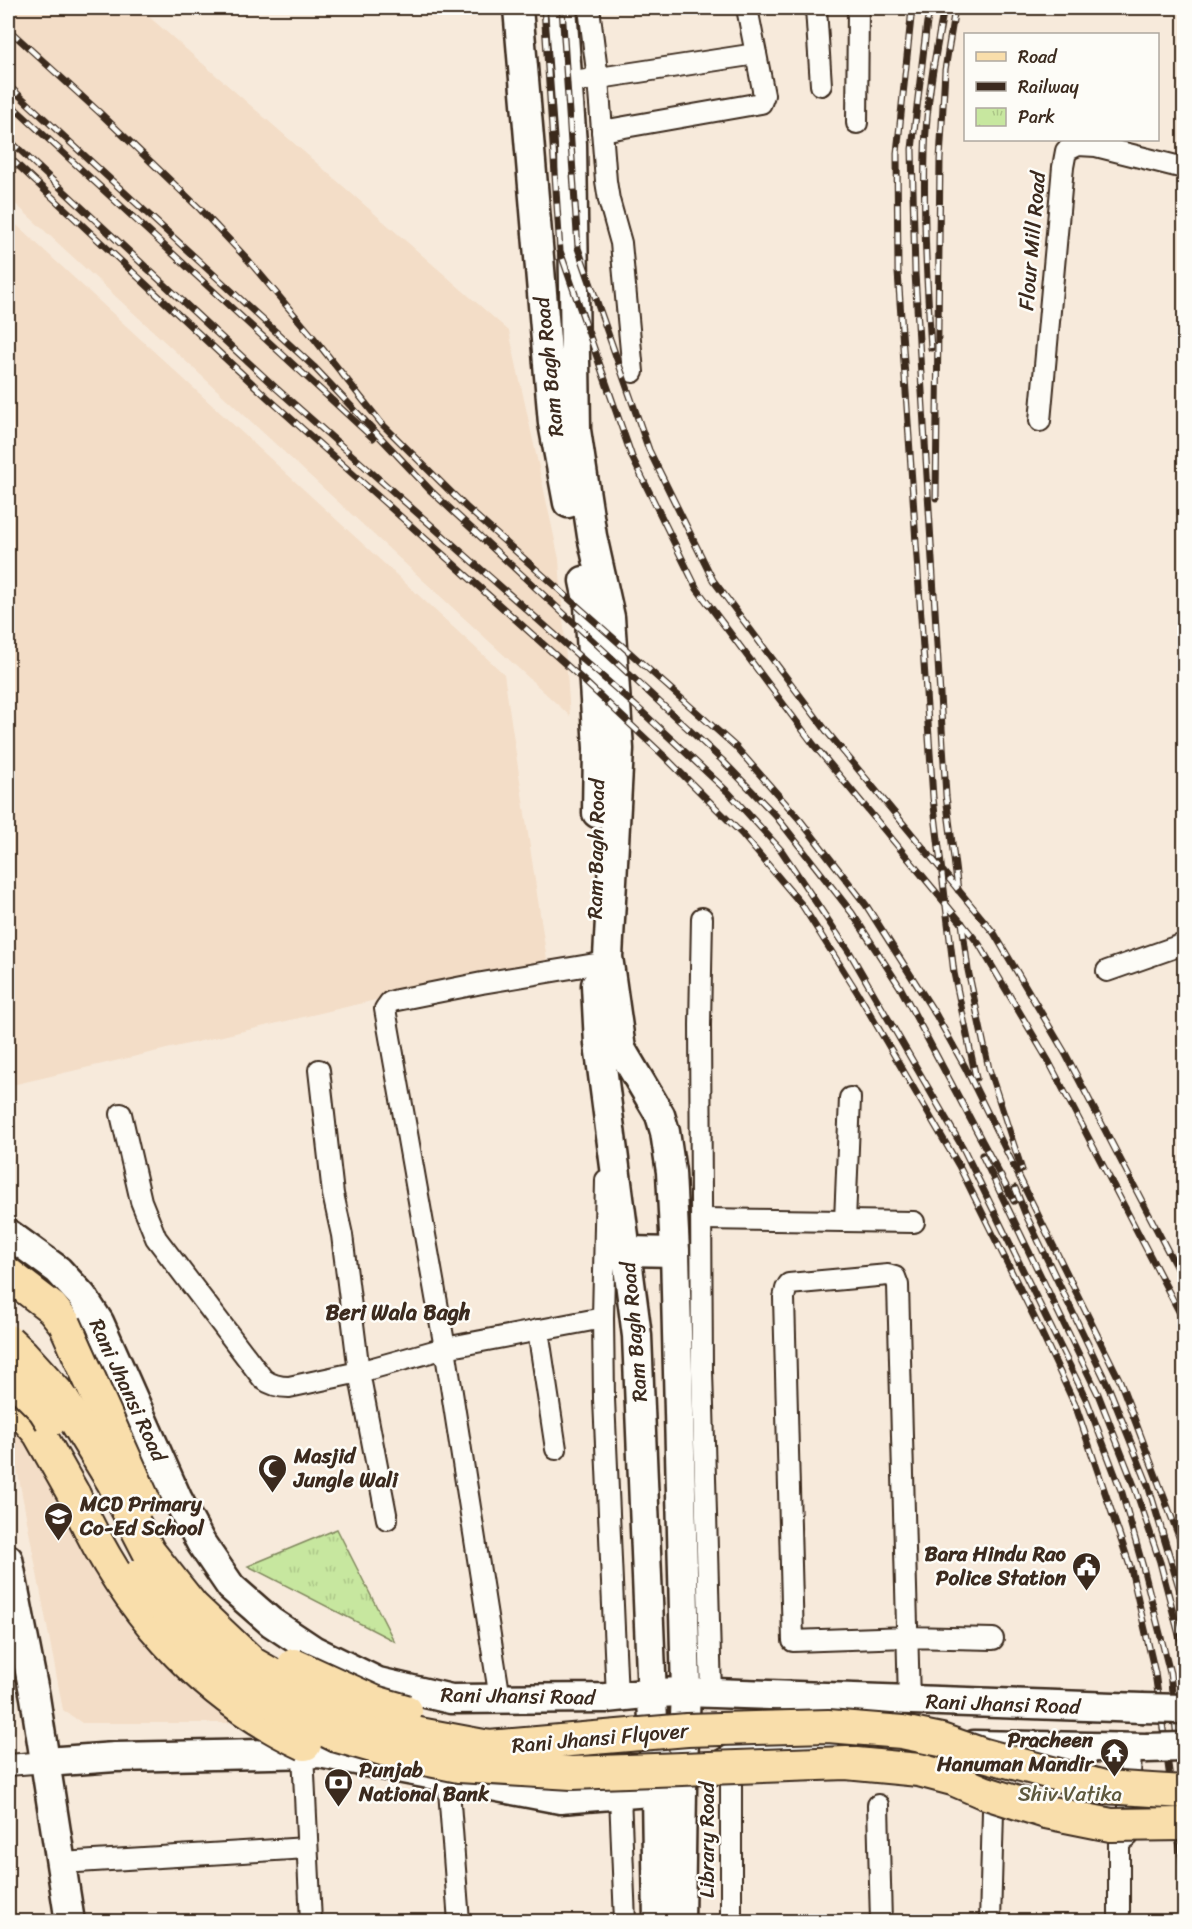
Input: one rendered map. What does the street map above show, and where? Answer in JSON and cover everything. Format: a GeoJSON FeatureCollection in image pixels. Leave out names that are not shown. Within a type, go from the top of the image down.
{"type":"FeatureCollection","features":[{"type":"Feature","properties":{"kind":"main road"},"geometry":{"type":"LineString","coordinates":[[519,8],[564,41]]}},
{"type":"Feature","properties":{"kind":"main road","name":"Ram Bagh Road"},"geometry":{"type":"LineString","coordinates":[[519,8],[553,423],[589,605],[598,748],[595,964],[610,1046],[660,1115],[671,1172],[699,1693],[669,1791]]}},
{"type":"Feature","properties":{"kind":"main road","name":"Ram Bagh Road"},"geometry":{"type":"LineString","coordinates":[[562,8],[572,144],[576,430],[592,536],[610,617],[619,749],[608,957],[610,1046],[606,1097],[637,1336],[653,1692],[669,1791]]}},
{"type":"Feature","properties":{"kind":"main road"},"geometry":{"type":"LineString","coordinates":[[8,1262],[9,1230]]}},
{"type":"Feature","properties":{"kind":"main road","name":"Rani Jhansi Road"},"geometry":{"type":"LineString","coordinates":[[9,1230],[58,1270],[82,1296],[99,1322],[177,1498],[201,1543],[231,1587],[270,1622],[313,1650],[378,1682],[451,1699],[616,1697],[653,1692],[1185,1709]]}},
{"type":"Feature","properties":{"kind":"main road"},"geometry":{"type":"LineString","coordinates":[[627,1251],[675,1252]]}},
{"type":"Feature","properties":{"kind":"main road"},"geometry":{"type":"LineString","coordinates":[[8,1274],[52,1308],[64,1324],[154,1524],[217,1606],[274,1655],[328,1682],[375,1702],[427,1717],[489,1747]]}},
{"type":"Feature","properties":{"kind":"main road","name":"Rani Jhansi Flyover"},"geometry":{"type":"LineString","coordinates":[[8,1341],[61,1397],[113,1482],[149,1552],[192,1606],[253,1664],[343,1715],[414,1733],[489,1747],[687,1730],[828,1726],[902,1732],[941,1740],[984,1755],[1104,1787],[1185,1792]]}},
{"type":"Feature","properties":{"kind":"main road","name":"Rani Jhansi Flyover"},"geometry":{"type":"LineString","coordinates":[[8,1373],[44,1409],[95,1494],[131,1563],[178,1625],[244,1683],[288,1712],[337,1736],[396,1753],[459,1766],[512,1770],[572,1773],[846,1763],[919,1770],[954,1779],[983,1792],[1046,1812],[1111,1825],[1185,1824]]}},
{"type":"Feature","properties":{"kind":"main road"},"geometry":{"type":"LineString","coordinates":[[8,1396],[39,1433],[74,1495],[110,1568],[182,1659],[216,1689],[263,1722],[331,1756],[381,1770],[425,1779],[469,1781],[512,1770]]}},
{"type":"Feature","properties":{"kind":"main road"},"geometry":{"type":"LineString","coordinates":[[8,1559],[35,1697],[70,1922]]}},
{"type":"Feature","properties":{"kind":"main road"},"geometry":{"type":"LineString","coordinates":[[311,1753],[378,1682]]}},
{"type":"Feature","properties":{"kind":"main road","name":"Rani Jhansi Road"},"geometry":{"type":"LineString","coordinates":[[46,1762],[115,1757],[311,1753],[560,1798],[669,1791],[749,1749],[881,1742],[1185,1747]]}},
{"type":"Feature","properties":{"kind":"main road"},"geometry":{"type":"LineString","coordinates":[[658,1922],[669,1791]]}},
{"type":"Feature","properties":{"kind":"main road"},"geometry":{"type":"LineString","coordinates":[[669,1791],[680,1922]]}},
{"type":"Feature","properties":{"kind":"street"},"geometry":{"type":"LineString","coordinates":[[589,8],[609,201],[622,257],[633,372]]}},
{"type":"Feature","properties":{"kind":"street"},"geometry":{"type":"LineString","coordinates":[[602,131],[761,103],[764,95],[747,8]]}},
{"type":"Feature","properties":{"kind":"street"},"geometry":{"type":"LineString","coordinates":[[816,8],[821,85]]}},
{"type":"Feature","properties":{"kind":"street"},"geometry":{"type":"LineString","coordinates":[[857,123],[858,8]]}},
{"type":"Feature","properties":{"kind":"street"},"geometry":{"type":"LineString","coordinates":[[567,83],[756,54]]}},
{"type":"Feature","properties":{"kind":"street","name":"Flour Mill Road"},"geometry":{"type":"LineString","coordinates":[[1040,421],[1066,151],[1078,145],[1096,146],[1185,168]]}},
{"type":"Feature","properties":{"kind":"street"},"geometry":{"type":"LineString","coordinates":[[699,1693],[702,918]]}},
{"type":"Feature","properties":{"kind":"street"},"geometry":{"type":"LineString","coordinates":[[1107,971],[1185,944]]}},
{"type":"Feature","properties":{"kind":"street"},"geometry":{"type":"LineString","coordinates":[[500,1699],[445,1348],[385,1009],[390,1002],[397,1000],[595,964]]}},
{"type":"Feature","properties":{"kind":"street"},"geometry":{"type":"LineString","coordinates":[[319,1070],[333,1194],[342,1235],[359,1372],[387,1519]]}},
{"type":"Feature","properties":{"kind":"street"},"geometry":{"type":"LineString","coordinates":[[606,1097],[604,1399],[616,1697]]}},
{"type":"Feature","properties":{"kind":"street"},"geometry":{"type":"LineString","coordinates":[[845,1221],[850,1098]]}},
{"type":"Feature","properties":{"kind":"street"},"geometry":{"type":"LineString","coordinates":[[121,1114],[141,1201],[156,1238],[263,1379],[280,1387],[359,1372],[445,1348],[603,1318]]}},
{"type":"Feature","properties":{"kind":"street"},"geometry":{"type":"LineString","coordinates":[[702,1219],[914,1222]]}},
{"type":"Feature","properties":{"kind":"street"},"geometry":{"type":"LineString","coordinates":[[909,1701],[907,1637],[898,1285],[895,1277],[888,1275],[789,1284],[784,1298],[793,1641],[907,1637],[993,1639]]}},
{"type":"Feature","properties":{"kind":"street"},"geometry":{"type":"LineString","coordinates":[[537,1330],[556,1449]]}},
{"type":"Feature","properties":{"kind":"street"},"geometry":{"type":"LineString","coordinates":[[1119,1922],[1119,1842],[1128,1836],[1138,1748]]}},
{"type":"Feature","properties":{"kind":"street"},"geometry":{"type":"LineString","coordinates":[[311,1753],[307,1848],[312,1922]]}},
{"type":"Feature","properties":{"kind":"street","name":"Library Road"},"geometry":{"type":"LineString","coordinates":[[731,1759],[731,1922]]}},
{"type":"Feature","properties":{"kind":"street"},"geometry":{"type":"LineString","coordinates":[[8,1765],[46,1762]]}},
{"type":"Feature","properties":{"kind":"street"},"geometry":{"type":"LineString","coordinates":[[448,1778],[459,1922]]}},
{"type":"Feature","properties":{"kind":"street"},"geometry":{"type":"LineString","coordinates":[[620,1795],[625,1922]]}},
{"type":"Feature","properties":{"kind":"street"},"geometry":{"type":"LineString","coordinates":[[878,1805],[881,1922]]}},
{"type":"Feature","properties":{"kind":"street"},"geometry":{"type":"LineString","coordinates":[[990,1922],[993,1811]]}},
{"type":"Feature","properties":{"kind":"street"},"geometry":{"type":"LineString","coordinates":[[61,1863],[307,1848]]}},
{"type":"Feature","properties":{"kind":"shaded area"},"geometry":{"type":"Polygon","coordinates":[[[8,8],[139,8],[509,331],[559,559],[570,716],[8,197],[8,8]]]}},
{"type":"Feature","properties":{"kind":"shaded area"},"geometry":{"type":"Polygon","coordinates":[[[8,217],[504,674],[547,960],[8,1086],[8,217]]]}},
{"type":"Feature","properties":{"kind":"shaded area","name":"MCD Primary Co-Ed School"},"geometry":{"type":"Polygon","coordinates":[[[8,1421],[31,1442],[229,1713],[229,1723],[82,1723],[63,1710],[8,1421]]]}},
{"type":"Feature","properties":{"kind":"green space"},"geometry":{"type":"Polygon","coordinates":[[[337,1529],[394,1641],[248,1566],[337,1529]]]}},
{"type":"Feature","properties":{"kind":"railway"},"geometry":{"type":"LineString","coordinates":[[544,8],[560,251],[632,457],[697,589],[814,745],[979,944],[1049,1062],[1184,1321]]}},
{"type":"Feature","properties":{"kind":"railway"},"geometry":{"type":"LineString","coordinates":[[562,8],[578,248],[649,450],[713,580],[828,733],[994,933],[1065,1053],[1184,1282]]}},
{"type":"Feature","properties":{"kind":"railway"},"geometry":{"type":"LineString","coordinates":[[912,8],[897,153],[898,272],[933,798],[954,973],[976,1078]]}},
{"type":"Feature","properties":{"kind":"railway"},"geometry":{"type":"LineString","coordinates":[[931,8],[927,22],[912,149],[915,273],[946,796],[958,890]]}},
{"type":"Feature","properties":{"kind":"railway"},"geometry":{"type":"LineString","coordinates":[[931,348],[925,225],[925,152],[929,98],[944,8]]}},
{"type":"Feature","properties":{"kind":"railway"},"geometry":{"type":"LineString","coordinates":[[936,498],[940,160],[945,70],[955,8]]}},
{"type":"Feature","properties":{"kind":"railway"},"geometry":{"type":"LineString","coordinates":[[8,29],[200,209],[249,261],[382,424],[466,507],[736,747],[800,820],[866,905],[936,1015],[965,1067],[1120,1381],[1184,1550]]}},
{"type":"Feature","properties":{"kind":"railway"},"geometry":{"type":"LineString","coordinates":[[8,85],[314,367],[431,491],[722,760],[776,816],[852,913],[900,987],[1014,1201]]}},
{"type":"Feature","properties":{"kind":"railway"},"geometry":{"type":"LineString","coordinates":[[8,102],[373,438]]}},
{"type":"Feature","properties":{"kind":"railway"},"geometry":{"type":"LineString","coordinates":[[8,139],[276,388],[639,709],[729,793],[781,850],[850,953],[963,1148],[1087,1401],[1122,1493],[1170,1673],[1184,1805]]}},
{"type":"Feature","properties":{"kind":"railway"},"geometry":{"type":"LineString","coordinates":[[8,156],[268,398],[581,678],[663,755],[742,834],[802,905],[859,995],[959,1166],[1076,1407],[1131,1569],[1155,1673],[1184,1876]]}},
{"type":"Feature","properties":{"kind":"railway"},"geometry":{"type":"LineString","coordinates":[[962,923],[968,970],[989,1069],[1022,1170]]}},
{"type":"Feature","properties":{"kind":"railway"},"geometry":{"type":"LineString","coordinates":[[982,1155],[1098,1394],[1135,1488],[1160,1562],[1184,1654]]}},
{"type":"Feature","properties":{"kind":"railway"},"geometry":{"type":"LineString","coordinates":[[1015,1188],[1109,1388],[1148,1485],[1184,1604]]}},
{"type":"Feature","properties":{"kind":"place","name":"Masjid Jungle Wali"},"geometry":{"type":"Point","coordinates":[273,1494]}},
{"type":"Feature","properties":{"kind":"place","name":"MCD Primary Co-Ed School"},"geometry":{"type":"Point","coordinates":[59,1542]}},
{"type":"Feature","properties":{"kind":"place","name":"Bara Hindu Rao Police Station"},"geometry":{"type":"Point","coordinates":[1087,1592]}},
{"type":"Feature","properties":{"kind":"place","name":"Pracheen Hanuman Mandir"},"geometry":{"type":"Point","coordinates":[1114,1778]}},
{"type":"Feature","properties":{"kind":"place","name":"Punjab National Bank"},"geometry":{"type":"Point","coordinates":[338,1808]}},
{"type":"Feature","properties":{"kind":"district","name":"Beri Wala Bagh"},"geometry":{"type":"Point","coordinates":[398,1312]}},
{"type":"Feature","properties":{"kind":"park label","name":"Shiv Vatika"},"geometry":{"type":"Point","coordinates":[1070,1794]}}]}
